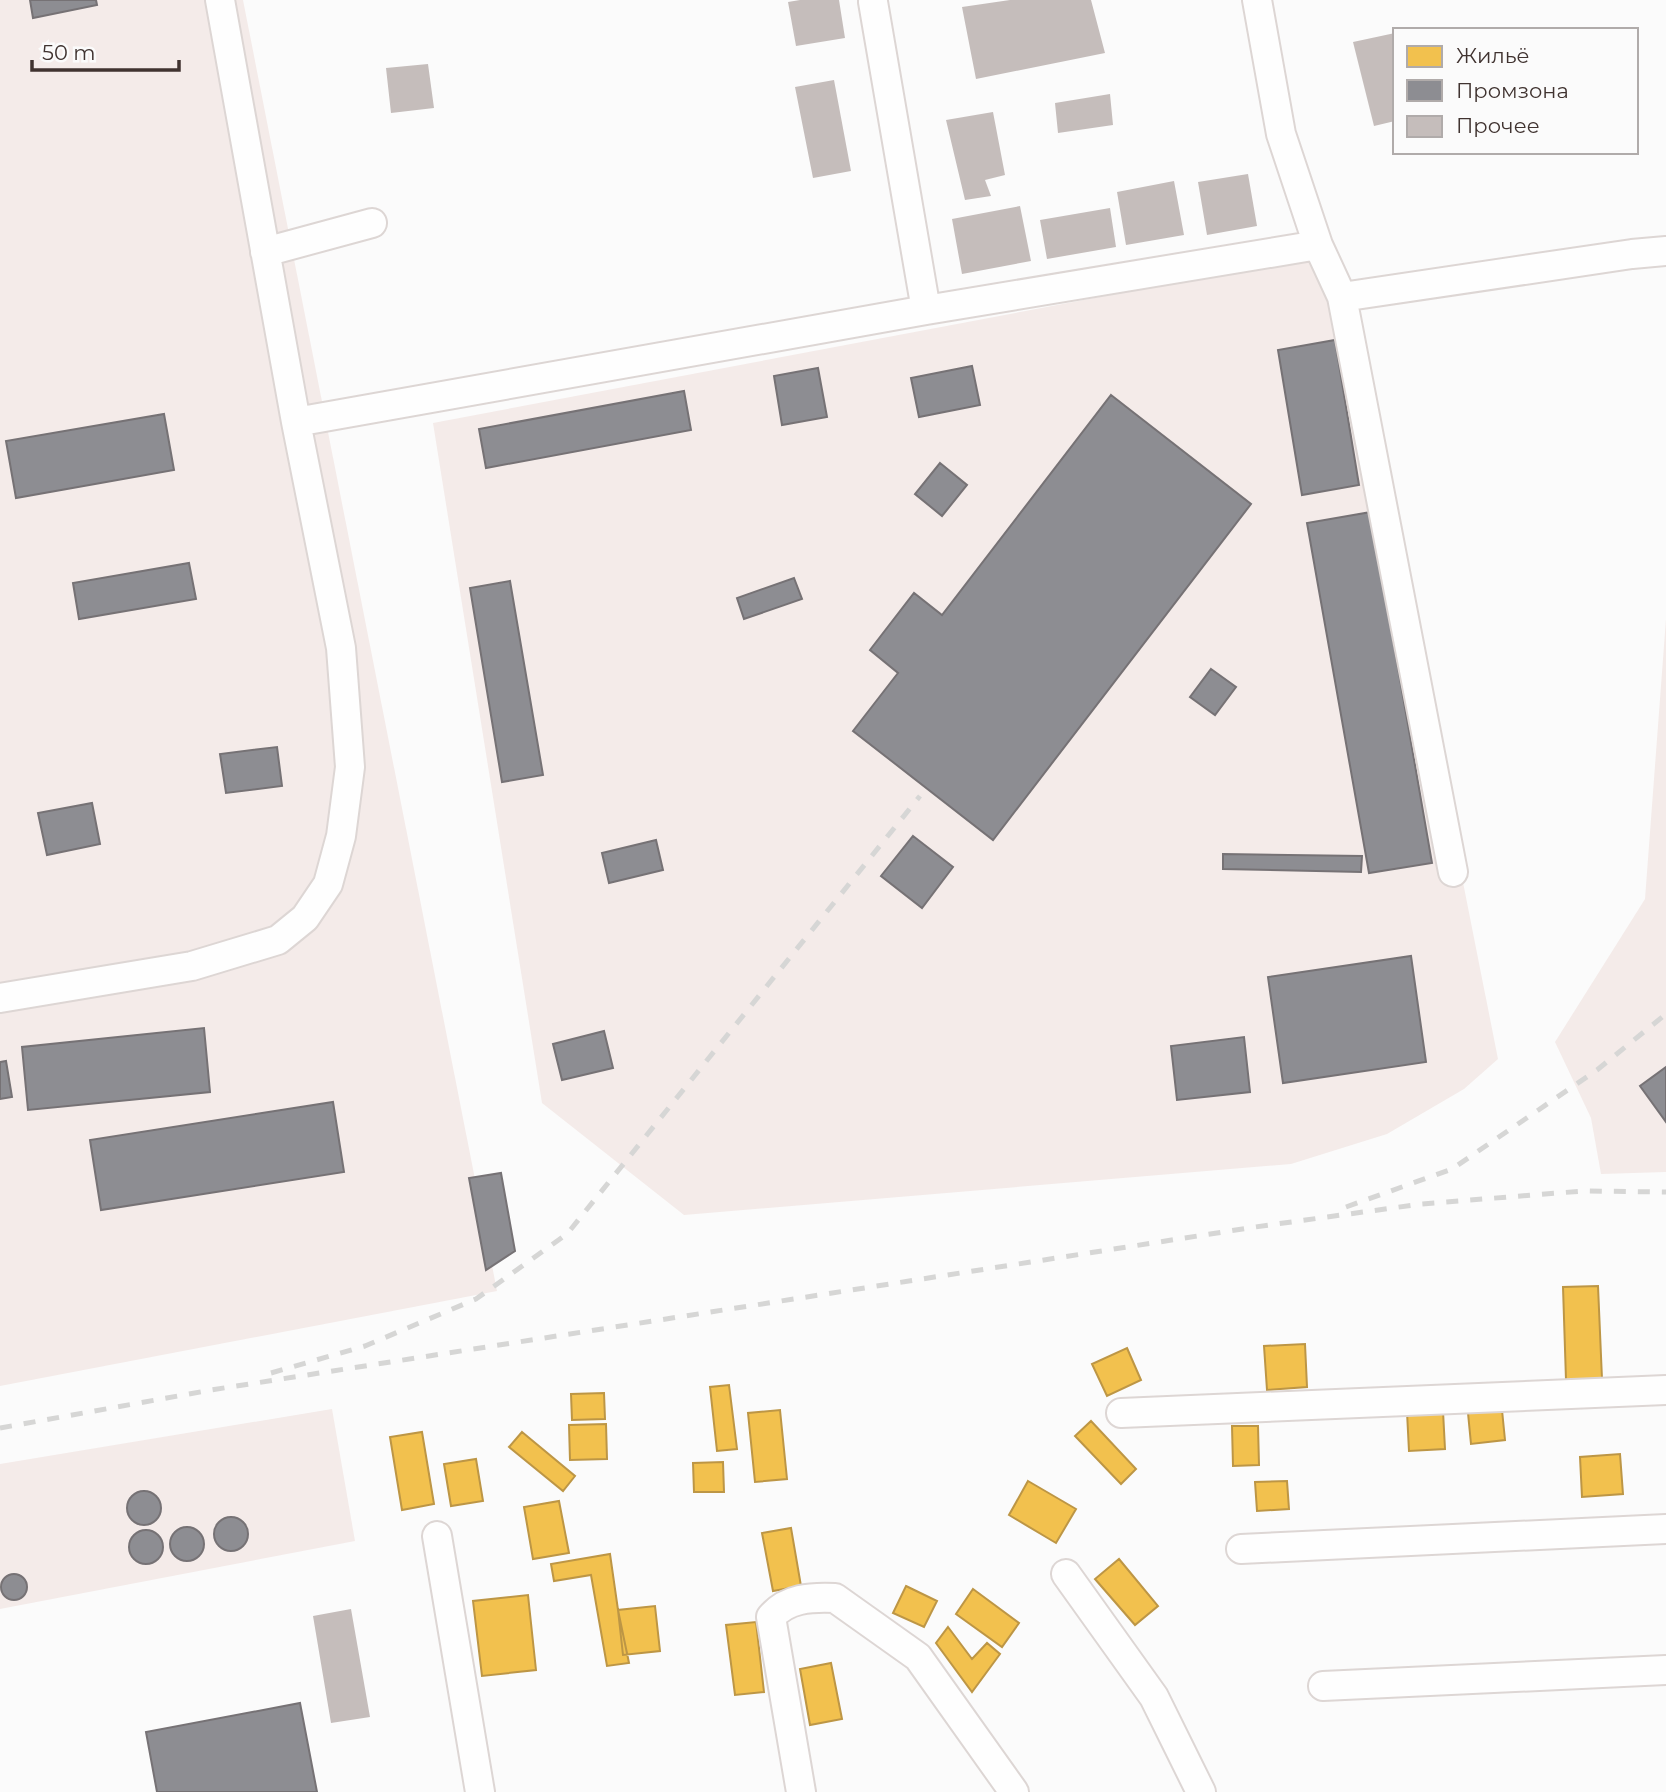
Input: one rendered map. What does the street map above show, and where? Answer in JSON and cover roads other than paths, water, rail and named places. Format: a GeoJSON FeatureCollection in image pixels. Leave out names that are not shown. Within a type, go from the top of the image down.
{"type":"FeatureCollection","features":[{"type":"Feature","properties":{"kind":"street"},"geometry":{"type":"LineString","coordinates":[[0,998],[192,966],[278,940],[305,918],[328,884],[341,836],[350,767],[341,648],[296,422],[220,0]]}},
{"type":"Feature","properties":{"kind":"street"},"geometry":{"type":"LineString","coordinates":[[1256,0],[1281,134],[1318,245],[1342,297],[1453,872]]}},
{"type":"Feature","properties":{"kind":"street"},"geometry":{"type":"LineString","coordinates":[[873,2],[926,310]]}},
{"type":"Feature","properties":{"kind":"street"},"geometry":{"type":"LineString","coordinates":[[265,251],[372,223]]}},
{"type":"Feature","properties":{"kind":"street"},"geometry":{"type":"LineString","coordinates":[[296,422],[926,310],[1318,245]]}},
{"type":"Feature","properties":{"kind":"street"},"geometry":{"type":"LineString","coordinates":[[1342,297],[1666,251]]}},
{"type":"Feature","properties":{"kind":"street"},"geometry":{"type":"LineString","coordinates":[[1121,1412],[1666,1390]]}},
{"type":"Feature","properties":{"kind":"street"},"geometry":{"type":"LineString","coordinates":[[1241,1549],[1666,1529]]}},
{"type":"Feature","properties":{"kind":"street"},"geometry":{"type":"LineString","coordinates":[[438,1536],[480,1792]]}},
{"type":"Feature","properties":{"kind":"street"},"geometry":{"type":"LineString","coordinates":[[1066,1574],[1154,1697],[1201,1792]]}},
{"type":"Feature","properties":{"kind":"street"},"geometry":{"type":"LineString","coordinates":[[801,1792],[771,1617],[788,1602],[821,1597],[835,1598],[918,1657],[1014,1792]]}},
{"type":"Feature","properties":{"kind":"street"},"geometry":{"type":"LineString","coordinates":[[1323,1686],[1666,1670]]}},
{"type":"Feature","properties":{"kind":"railway"},"geometry":{"type":"LineString","coordinates":[[271,1373],[365,1346],[476,1299],[567,1234],[920,796]]}},
{"type":"Feature","properties":{"kind":"railway"},"geometry":{"type":"LineString","coordinates":[[1346,1207],[1452,1169],[1597,1070],[1666,1014]]}},
{"type":"Feature","properties":{"kind":"railway"},"geometry":{"type":"LineString","coordinates":[[0,1428],[211,1390],[1255,1227],[1421,1204],[1583,1191],[1666,1192]]}}]}
